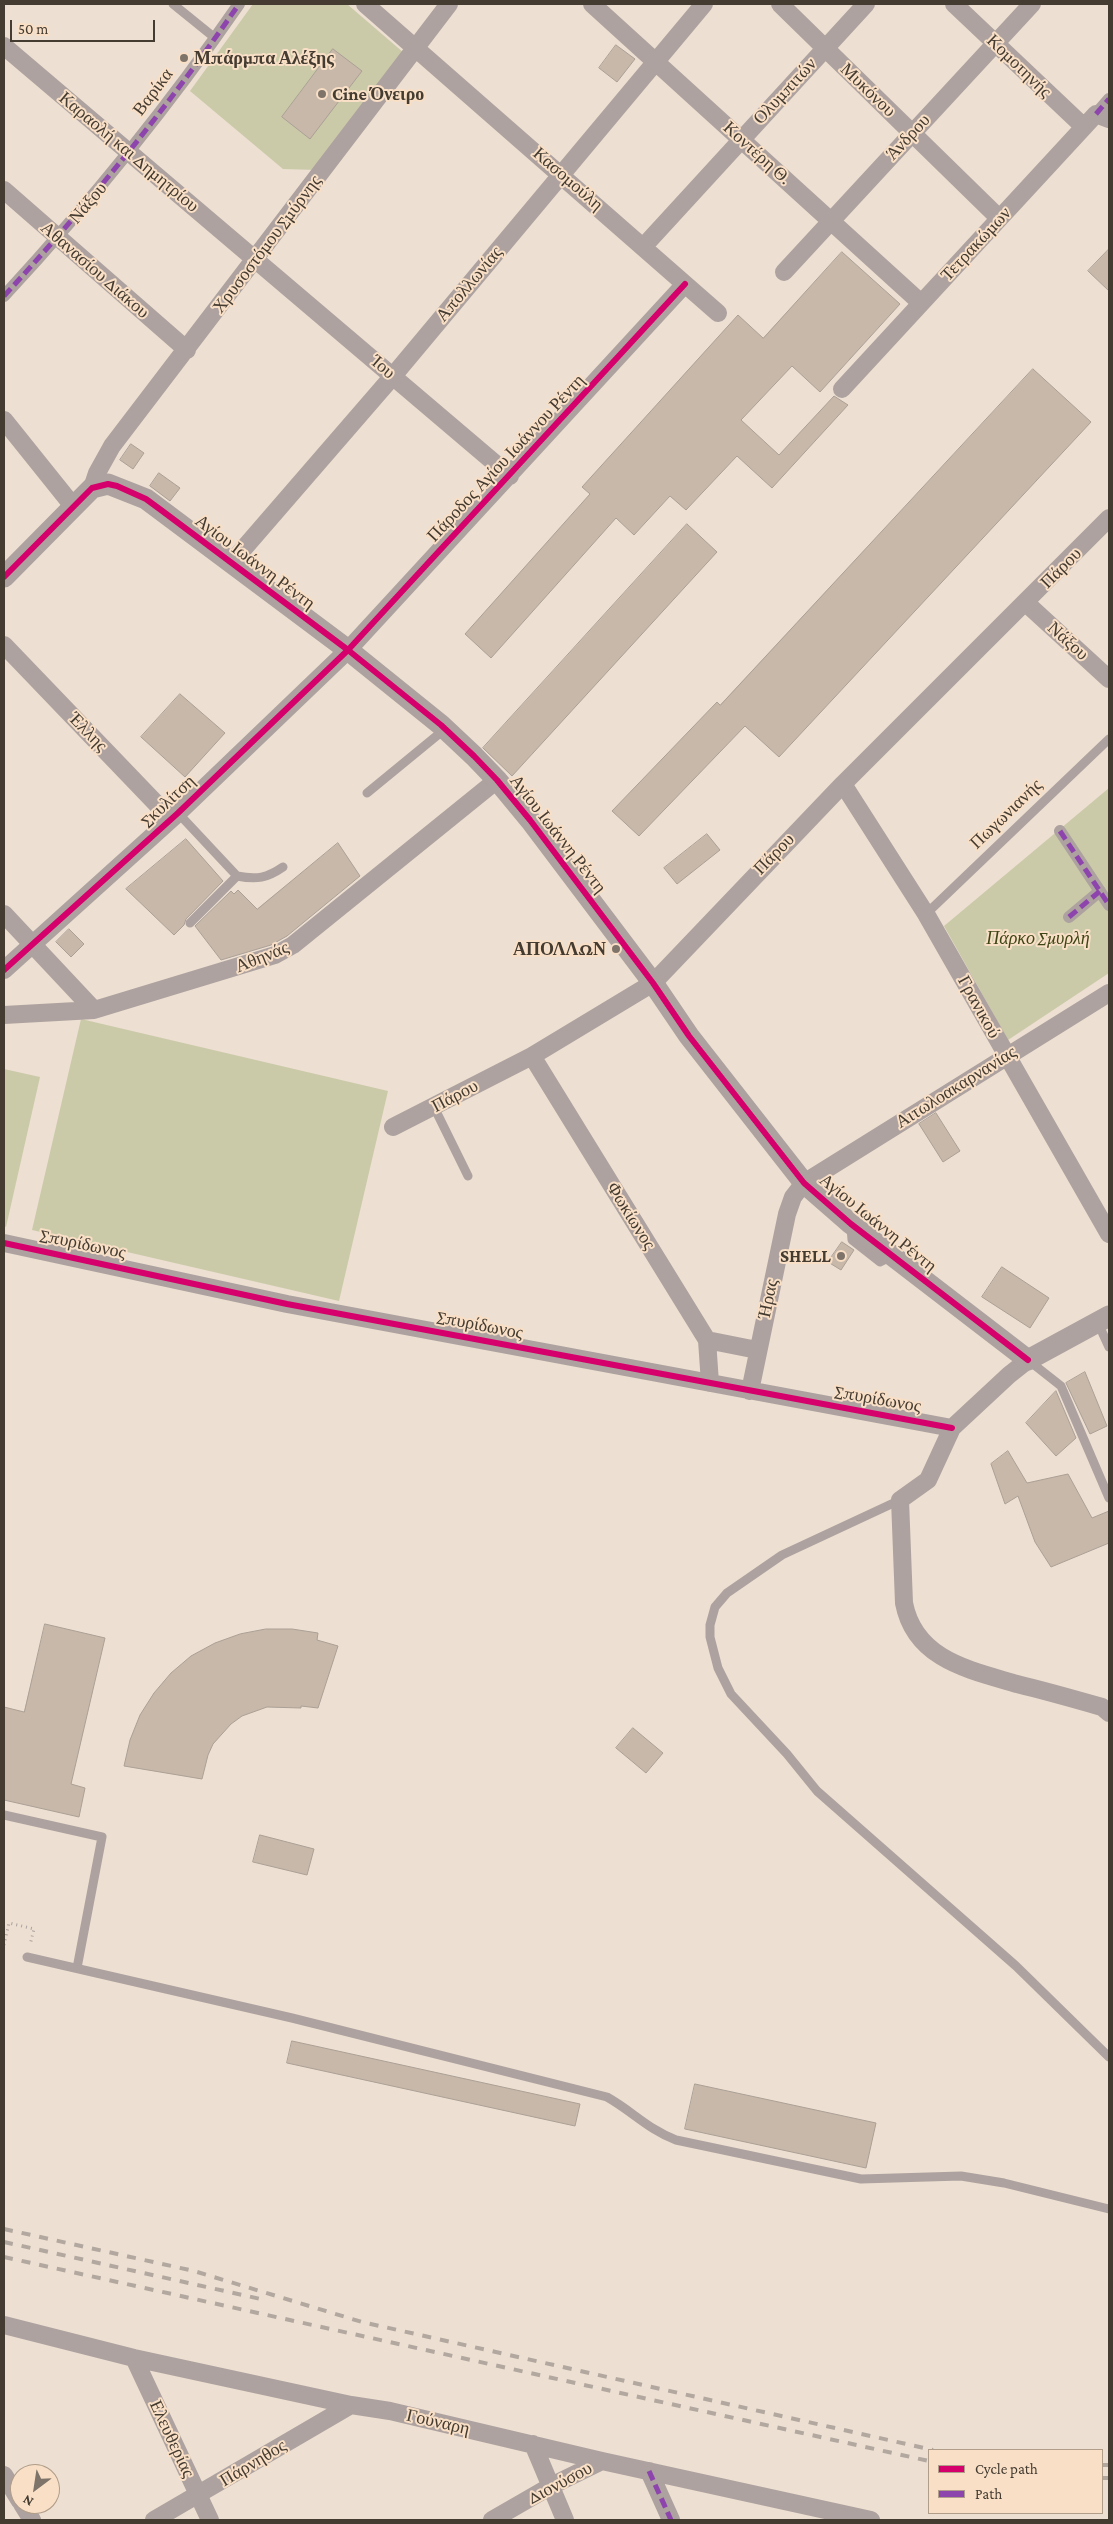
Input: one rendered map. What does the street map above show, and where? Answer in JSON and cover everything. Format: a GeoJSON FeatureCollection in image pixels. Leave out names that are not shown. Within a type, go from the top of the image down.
{"type":"FeatureCollection","features":[{"type":"Feature","properties":{"kind":"street","name":"Βαρίκα"},"geometry":{"type":"LineString","coordinates":[[130,153],[239,4]]}},
{"type":"Feature","properties":{"kind":"street","name":"Κασομούλη"},"geometry":{"type":"LineString","coordinates":[[365,4],[561,173],[718,313]]}},
{"type":"Feature","properties":{"kind":"street","name":"Χρυσοστόμου Σμύρνης"},"geometry":{"type":"LineString","coordinates":[[92,488],[97,473],[112,446],[449,4]]}},
{"type":"Feature","properties":{"kind":"street","name":"Κοντέρη Θ."},"geometry":{"type":"LineString","coordinates":[[592,4],[921,303]]}},
{"type":"Feature","properties":{"kind":"street","name":"Απολλωνίας"},"geometry":{"type":"LineString","coordinates":[[232,562],[393,376],[704,4]]}},
{"type":"Feature","properties":{"kind":"street","name":"Μυκόνου"},"geometry":{"type":"LineString","coordinates":[[780,4],[999,218]]}},
{"type":"Feature","properties":{"kind":"street","name":"Ολυμπιτών"},"geometry":{"type":"LineString","coordinates":[[644,246],[866,4]]}},
{"type":"Feature","properties":{"kind":"street","name":"Κομοτηνής"},"geometry":{"type":"LineString","coordinates":[[954,4],[1084,127]]}},
{"type":"Feature","properties":{"kind":"street","name":"Άνδρου"},"geometry":{"type":"LineString","coordinates":[[784,272],[1032,4]]}},
{"type":"Feature","properties":{"kind":"street","name":"Καραολή και Δημητρίου"},"geometry":{"type":"LineString","coordinates":[[4,46],[255,259]]}},
{"type":"Feature","properties":{"kind":"street","name":"Τετρακώμων"},"geometry":{"type":"LineString","coordinates":[[842,389],[1084,127],[1103,116],[1109,99]]}},
{"type":"Feature","properties":{"kind":"street","name":"Νάξου"},"geometry":{"type":"LineString","coordinates":[[4,296],[58,238],[130,153]]}},
{"type":"Feature","properties":{"kind":"street","name":"Αθανασίου Διάκου"},"geometry":{"type":"LineString","coordinates":[[4,190],[187,350]]}},
{"type":"Feature","properties":{"kind":"street","name":"Ίου"},"geometry":{"type":"LineString","coordinates":[[255,259],[510,476]]}},
{"type":"Feature","properties":{"kind":"street","name":"Πάροδος Αγίου Ιωάννου Ρέντη"},"geometry":{"type":"LineString","coordinates":[[348,650],[685,284]]}},
{"type":"Feature","properties":{"kind":"street"},"geometry":{"type":"LineString","coordinates":[[4,420],[73,506]]}},
{"type":"Feature","properties":{"kind":"street","name":"Αγίου Ιωάννη Ρέντη"},"geometry":{"type":"LineString","coordinates":[[92,488],[108,484],[138,496],[232,562],[348,650],[445,729],[497,780],[561,860],[653,982],[689,1036],[804,1183],[850,1224],[1028,1360]]}},
{"type":"Feature","properties":{"kind":"street"},"geometry":{"type":"LineString","coordinates":[[4,577],[92,488]]}},
{"type":"Feature","properties":{"kind":"street","name":"Πάρου"},"geometry":{"type":"LineString","coordinates":[[393,1127],[532,1056],[653,982],[843,784],[1109,518]]}},
{"type":"Feature","properties":{"kind":"street","name":"Νάξου"},"geometry":{"type":"LineString","coordinates":[[1026,602],[1109,679]]}},
{"type":"Feature","properties":{"kind":"street","name":"Έλλης"},"geometry":{"type":"LineString","coordinates":[[4,645],[175,816]]}},
{"type":"Feature","properties":{"kind":"street","name":"Σκυλίτση"},"geometry":{"type":"LineString","coordinates":[[4,970],[30,944],[175,816],[348,650]]}},
{"type":"Feature","properties":{"kind":"street","name":"Αθηνάς"},"geometry":{"type":"LineString","coordinates":[[4,1015],[94,1010],[255,962],[293,945],[497,780]]}},
{"type":"Feature","properties":{"kind":"street","name":"Γρανικού"},"geometry":{"type":"LineString","coordinates":[[843,784],[926,914],[1109,1234]]}},
{"type":"Feature","properties":{"kind":"street"},"geometry":{"type":"LineString","coordinates":[[1060,831],[1109,905]]}},
{"type":"Feature","properties":{"kind":"street"},"geometry":{"type":"LineString","coordinates":[[1069,917],[1100,892]]}},
{"type":"Feature","properties":{"kind":"street"},"geometry":{"type":"LineString","coordinates":[[4,914],[30,944],[94,1010]]}},
{"type":"Feature","properties":{"kind":"street","name":"Αιτωλοακαρνανίας"},"geometry":{"type":"LineString","coordinates":[[804,1183],[1109,993]]}},
{"type":"Feature","properties":{"kind":"street","name":"Φωκίωνος"},"geometry":{"type":"LineString","coordinates":[[532,1056],[707,1340],[710,1383]]}},
{"type":"Feature","properties":{"kind":"street","name":"Ήρας"},"geometry":{"type":"LineString","coordinates":[[750,1391],[786,1214],[793,1197],[804,1183]]}},
{"type":"Feature","properties":{"kind":"street","name":"Σπυρίδωνος"},"geometry":{"type":"LineString","coordinates":[[4,1243],[287,1304],[952,1428]]}},
{"type":"Feature","properties":{"kind":"street"},"geometry":{"type":"LineString","coordinates":[[1103,1319],[1028,1360],[1009,1375],[952,1428],[928,1480],[900,1500],[906,1616],[924,1643],[954,1665],[1102,1707],[1109,1712]]}},
{"type":"Feature","properties":{"kind":"street"},"geometry":{"type":"LineString","coordinates":[[707,1340],[757,1350]]}},
{"type":"Feature","properties":{"kind":"street","name":"Γούναρη"},"geometry":{"type":"LineString","coordinates":[[4,2325],[134,2358],[351,2405],[390,2411],[533,2444],[819,2514],[872,2520]]}},
{"type":"Feature","properties":{"kind":"street","name":"Ελευθερίας"},"geometry":{"type":"LineString","coordinates":[[134,2358],[210,2520]]}},
{"type":"Feature","properties":{"kind":"street","name":"Πάρνηθος"},"geometry":{"type":"LineString","coordinates":[[154,2520],[351,2405]]}},
{"type":"Feature","properties":{"kind":"street"},"geometry":{"type":"LineString","coordinates":[[533,2444],[565,2520]]}},
{"type":"Feature","properties":{"kind":"street","name":"Διονύσου"},"geometry":{"type":"LineString","coordinates":[[492,2520],[551,2486],[602,2461]]}},
{"type":"Feature","properties":{"kind":"street"},"geometry":{"type":"LineString","coordinates":[[649,2471],[671,2520]]}},
{"type":"Feature","properties":{"kind":"lane"},"geometry":{"type":"LineString","coordinates":[[173,4],[215,38]]}},
{"type":"Feature","properties":{"kind":"lane"},"geometry":{"type":"LineString","coordinates":[[367,793],[445,729]]}},
{"type":"Feature","properties":{"kind":"lane","name":"Πωγωνιανής"},"geometry":{"type":"LineString","coordinates":[[926,914],[1109,739]]}},
{"type":"Feature","properties":{"kind":"lane"},"geometry":{"type":"LineString","coordinates":[[175,816],[238,876],[258,879],[271,875],[283,867]]}},
{"type":"Feature","properties":{"kind":"lane"},"geometry":{"type":"LineString","coordinates":[[190,923],[238,876]]}},
{"type":"Feature","properties":{"kind":"lane"},"geometry":{"type":"LineString","coordinates":[[434,1107],[468,1176]]}},
{"type":"Feature","properties":{"kind":"lane"},"geometry":{"type":"LineString","coordinates":[[1103,1319],[1109,1347]]}},
{"type":"Feature","properties":{"kind":"lane"},"geometry":{"type":"LineString","coordinates":[[1028,1360],[1062,1386],[1109,1498]]}},
{"type":"Feature","properties":{"kind":"lane"},"geometry":{"type":"LineString","coordinates":[[900,1500],[782,1554],[727,1593],[715,1608],[710,1625],[710,1637],[718,1668],[732,1694],[817,1790],[1016,1966],[1109,2057]]}},
{"type":"Feature","properties":{"kind":"lane"},"geometry":{"type":"LineString","coordinates":[[4,1814],[102,1837],[77,1968]]}},
{"type":"Feature","properties":{"kind":"lane"},"geometry":{"type":"LineString","coordinates":[[27,1957],[301,2020],[607,2097],[624,2107],[658,2134],[676,2140],[861,2178],[961,2176],[1020,2187],[1109,2209]]}},
{"type":"Feature","properties":{"kind":"path"},"geometry":{"type":"LineString","coordinates":[[4,1945],[9,1923],[34,1929]]}},
{"type":"Feature","properties":{"kind":"green space"},"geometry":{"type":"Polygon","coordinates":[[[253,4],[347,4],[404,53],[317,170],[283,169],[190,91],[253,4]]]}},
{"type":"Feature","properties":{"kind":"green space","name":"Πάρκο Σµυρλή"},"geometry":{"type":"Polygon","coordinates":[[[1109,788],[1109,973],[1008,1040],[944,926],[1109,788]]]}},
{"type":"Feature","properties":{"kind":"green space"},"geometry":{"type":"Polygon","coordinates":[[[81,1019],[388,1091],[339,1301],[32,1230],[81,1019]]]}},
{"type":"Feature","properties":{"kind":"green space"},"geometry":{"type":"Polygon","coordinates":[[[4,1069],[40,1077],[6,1227],[4,1226],[4,1069]]]}},
{"type":"Feature","properties":{"kind":"building"},"geometry":{"type":"Polygon","coordinates":[[[616,45],[635,59],[617,82],[599,68],[616,45]]]}},
{"type":"Feature","properties":{"kind":"building","name":"Cine Όνειρο"},"geometry":{"type":"Polygon","coordinates":[[[333,49],[362,71],[310,139],[282,117],[333,49]]]}},
{"type":"Feature","properties":{"kind":"building"},"geometry":{"type":"Polygon","coordinates":[[[1109,249],[1109,291],[1088,271],[1109,249]]]}},
{"type":"Feature","properties":{"kind":"building"},"geometry":{"type":"Polygon","coordinates":[[[842,252],[900,304],[820,392],[792,366],[741,420],[779,455],[834,396],[848,405],[772,488],[737,456],[686,510],[670,496],[634,535],[616,518],[491,658],[465,634],[590,494],[582,487],[738,315],[763,338],[842,252]]]}},
{"type":"Feature","properties":{"kind":"building"},"geometry":{"type":"Polygon","coordinates":[[[1033,369],[1091,422],[779,757],[745,726],[639,836],[612,811],[717,702],[720,705],[1033,369]]]}},
{"type":"Feature","properties":{"kind":"building"},"geometry":{"type":"Polygon","coordinates":[[[131,444],[144,453],[133,469],[120,460],[131,444]]]}},
{"type":"Feature","properties":{"kind":"building"},"geometry":{"type":"Polygon","coordinates":[[[159,473],[180,488],[170,501],[150,486],[159,473]]]}},
{"type":"Feature","properties":{"kind":"building"},"geometry":{"type":"Polygon","coordinates":[[[687,524],[717,552],[512,776],[483,748],[687,524]]]}},
{"type":"Feature","properties":{"kind":"building"},"geometry":{"type":"Polygon","coordinates":[[[180,694],[225,733],[185,777],[141,737],[180,694]]]}},
{"type":"Feature","properties":{"kind":"building"},"geometry":{"type":"Polygon","coordinates":[[[707,834],[720,850],[677,884],[664,868],[707,834]]]}},
{"type":"Feature","properties":{"kind":"building"},"geometry":{"type":"Polygon","coordinates":[[[186,839],[223,881],[186,919],[184,925],[174,935],[126,889],[186,839]]]}},
{"type":"Feature","properties":{"kind":"building"},"geometry":{"type":"Polygon","coordinates":[[[338,843],[360,876],[287,936],[271,945],[221,960],[195,926],[231,891],[234,894],[238,890],[257,909],[338,843]]]}},
{"type":"Feature","properties":{"kind":"building"},"geometry":{"type":"Polygon","coordinates":[[[69,929],[84,944],[71,957],[56,942],[69,929]]]}},
{"type":"Feature","properties":{"kind":"building"},"geometry":{"type":"Polygon","coordinates":[[[936,1113],[960,1151],[943,1162],[919,1124],[936,1113]]]}},
{"type":"Feature","properties":{"kind":"building","name":"SHELL"},"geometry":{"type":"Polygon","coordinates":[[[842,1242],[854,1250],[841,1270],[828,1262],[842,1242]]]}},
{"type":"Feature","properties":{"kind":"building"},"geometry":{"type":"Polygon","coordinates":[[[1002,1267],[1049,1298],[1030,1328],[982,1297],[1002,1267]]]}},
{"type":"Feature","properties":{"kind":"building"},"geometry":{"type":"Polygon","coordinates":[[[1085,1372],[1107,1426],[1090,1434],[1066,1383],[1085,1372]]]}},
{"type":"Feature","properties":{"kind":"building"},"geometry":{"type":"Polygon","coordinates":[[[1056,1391],[1076,1438],[1056,1456],[1026,1423],[1056,1391]]]}},
{"type":"Feature","properties":{"kind":"building"},"geometry":{"type":"Polygon","coordinates":[[[1008,1451],[1027,1483],[1068,1474],[1092,1518],[1109,1511],[1109,1543],[1051,1567],[1035,1542],[1018,1496],[1005,1504],[991,1464],[1008,1451]]]}},
{"type":"Feature","properties":{"kind":"building"},"geometry":{"type":"Polygon","coordinates":[[[45,1624],[105,1638],[71,1784],[85,1788],[79,1817],[4,1800],[4,1707],[24,1712],[45,1624]]]}},
{"type":"Feature","properties":{"kind":"building"},"geometry":{"type":"Polygon","coordinates":[[[266,1629],[292,1629],[318,1633],[317,1640],[338,1646],[318,1708],[301,1706],[301,1708],[267,1707],[242,1716],[231,1724],[213,1744],[202,1779],[124,1766],[130,1740],[140,1715],[154,1693],[171,1673],[191,1656],[215,1643],[240,1634],[266,1629]]]}},
{"type":"Feature","properties":{"kind":"building"},"geometry":{"type":"Polygon","coordinates":[[[633,1728],[663,1753],[646,1773],[616,1748],[633,1728]]]}},
{"type":"Feature","properties":{"kind":"building"},"geometry":{"type":"Polygon","coordinates":[[[260,1835],[314,1849],[307,1875],[253,1862],[260,1835]]]}},
{"type":"Feature","properties":{"kind":"building"},"geometry":{"type":"Polygon","coordinates":[[[292,2041],[580,2104],[575,2126],[287,2063],[292,2041]]]}},
{"type":"Feature","properties":{"kind":"building"},"geometry":{"type":"Polygon","coordinates":[[[695,2084],[876,2123],[866,2168],[685,2129],[695,2084]]]}},
{"type":"Feature","properties":{"kind":"railway"},"geometry":{"type":"LineString","coordinates":[[4,2229],[194,2271],[362,2322],[929,2449]]}},
{"type":"Feature","properties":{"kind":"railway"},"geometry":{"type":"LineString","coordinates":[[4,2242],[265,2300]]}},
{"type":"Feature","properties":{"kind":"railway"},"geometry":{"type":"LineString","coordinates":[[4,2257],[928,2461]]}},
{"type":"Feature","properties":{"kind":"railway"},"geometry":{"type":"LineString","coordinates":[[1103,2465],[1109,2465]]}},
{"type":"Feature","properties":{"kind":"railway"},"geometry":{"type":"LineString","coordinates":[[1103,2478],[1109,2478]]}},
{"type":"Feature","properties":{"kind":"marked path"},"geometry":{"type":"LineString","coordinates":[[4,296],[67,226],[127,154],[239,4]]}},
{"type":"Feature","properties":{"kind":"marked path"},"geometry":{"type":"LineString","coordinates":[[1096,114],[1109,99]]}},
{"type":"Feature","properties":{"kind":"marked path"},"geometry":{"type":"LineString","coordinates":[[1060,831],[1109,905]]}},
{"type":"Feature","properties":{"kind":"marked path"},"geometry":{"type":"LineString","coordinates":[[1069,917],[1100,891]]}},
{"type":"Feature","properties":{"kind":"marked path"},"geometry":{"type":"LineString","coordinates":[[649,2471],[671,2520]]}},
{"type":"Feature","properties":{"kind":"cycle path"},"geometry":{"type":"LineString","coordinates":[[4,970],[178,813],[348,650],[685,284]]}},
{"type":"Feature","properties":{"kind":"cycle path"},"geometry":{"type":"LineString","coordinates":[[4,577],[92,488],[108,484],[146,499],[348,650],[441,725],[497,780],[530,820],[653,983],[689,1036],[804,1183],[851,1224],[1028,1360]]}},
{"type":"Feature","properties":{"kind":"cycle path"},"geometry":{"type":"LineString","coordinates":[[4,1243],[287,1304],[952,1428]]}},
{"type":"Feature","properties":{"kind":"place","name":"Μπάρμπα Αλέξης"},"geometry":{"type":"Point","coordinates":[184,58]}},
{"type":"Feature","properties":{"kind":"place","name":"Cine Όνειρο"},"geometry":{"type":"Point","coordinates":[322,94]}},
{"type":"Feature","properties":{"kind":"place","name":"ΑΠΟΛΛΩΝ"},"geometry":{"type":"Point","coordinates":[616,949]}},
{"type":"Feature","properties":{"kind":"place","name":"SHELL"},"geometry":{"type":"Point","coordinates":[841,1256]}}]}
